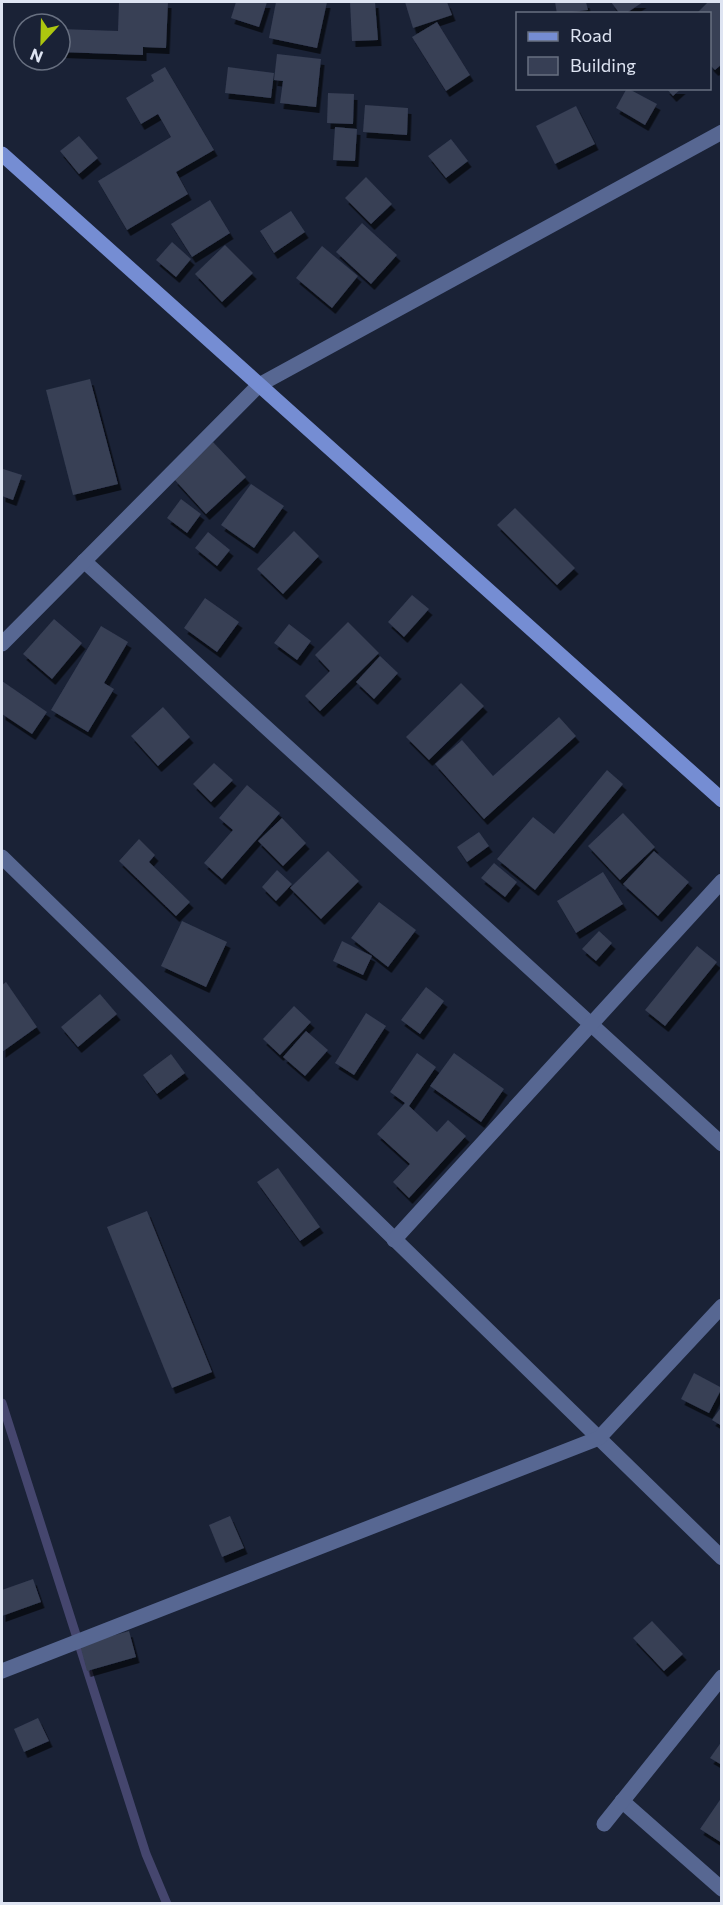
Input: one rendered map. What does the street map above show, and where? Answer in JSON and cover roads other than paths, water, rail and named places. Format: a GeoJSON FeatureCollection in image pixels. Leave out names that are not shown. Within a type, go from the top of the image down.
{"type":"FeatureCollection","features":[{"type":"Feature","properties":{"kind":"street"},"geometry":{"type":"LineString","coordinates":[[2,644],[259,385],[722,132]]}},
{"type":"Feature","properties":{"kind":"street"},"geometry":{"type":"LineString","coordinates":[[2,154],[722,800]]}},
{"type":"Feature","properties":{"kind":"street"},"geometry":{"type":"LineString","coordinates":[[84,561],[722,1144]]}},
{"type":"Feature","properties":{"kind":"street"},"geometry":{"type":"LineString","coordinates":[[2,856],[722,1558]]}},
{"type":"Feature","properties":{"kind":"street"},"geometry":{"type":"LineString","coordinates":[[394,1240],[722,881]]}},
{"type":"Feature","properties":{"kind":"street"},"geometry":{"type":"LineString","coordinates":[[2,1671],[599,1438],[722,1306]]}},
{"type":"Feature","properties":{"kind":"street"},"geometry":{"type":"LineString","coordinates":[[604,1824],[722,1677]]}},
{"type":"Feature","properties":{"kind":"street"},"geometry":{"type":"LineString","coordinates":[[622,1801],[722,1888]]}},
{"type":"Feature","properties":{"kind":"waterway"},"geometry":{"type":"LineString","coordinates":[[2,1403],[146,1854],[167,1904]]}}]}
